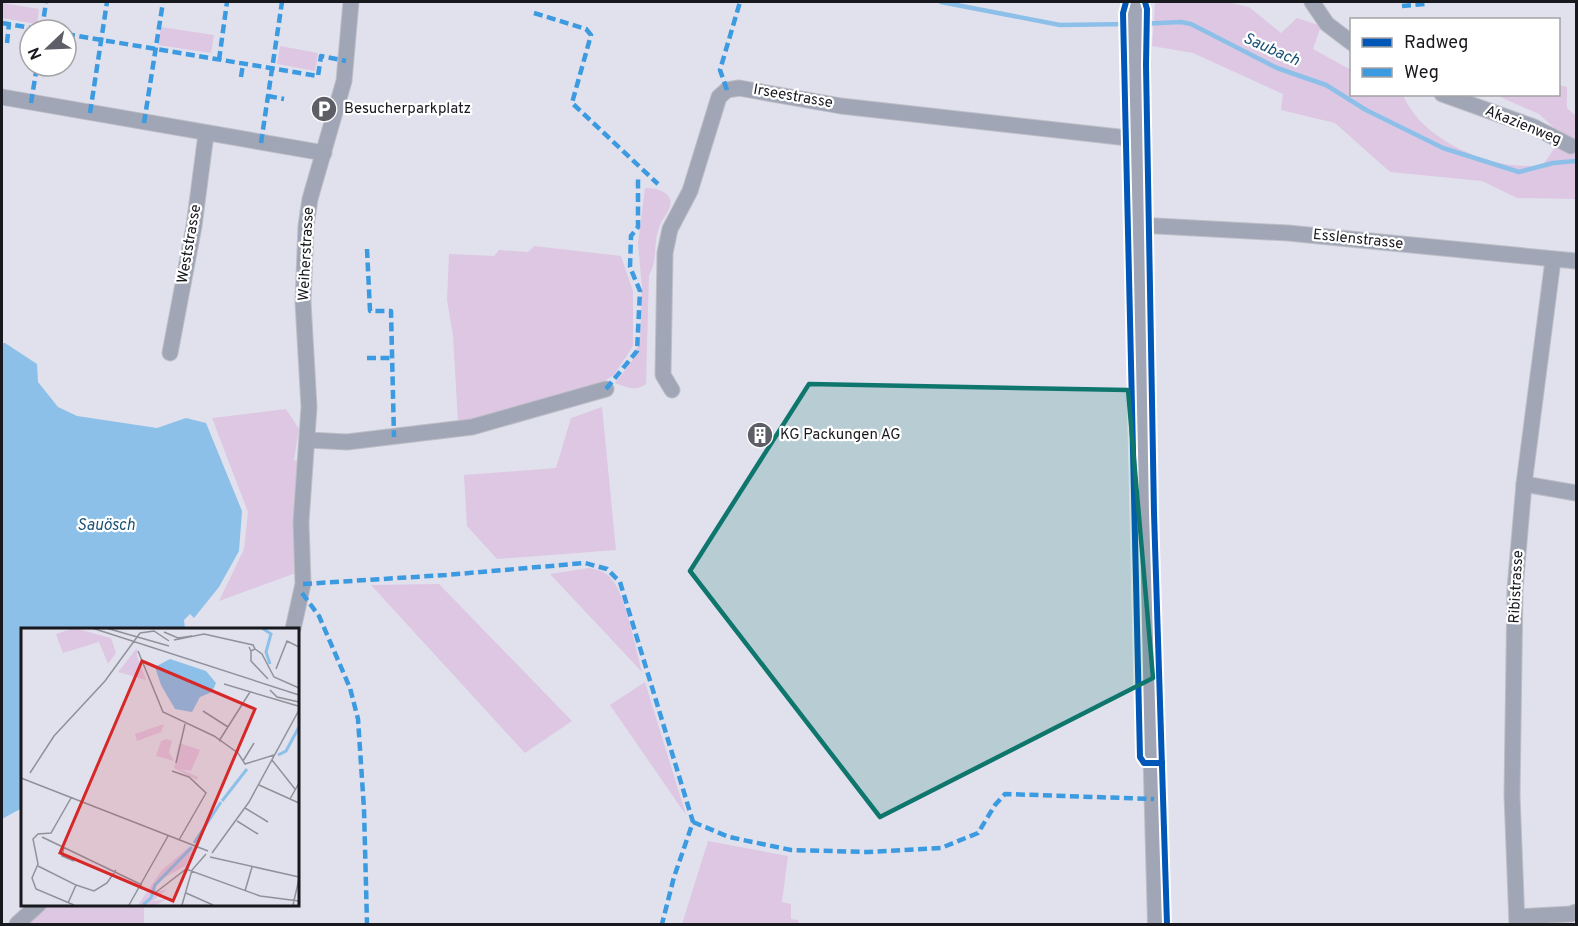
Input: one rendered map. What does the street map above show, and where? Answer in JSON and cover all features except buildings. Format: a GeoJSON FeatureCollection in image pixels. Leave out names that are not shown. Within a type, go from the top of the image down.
{"type":"FeatureCollection","features":[{"type":"Feature","properties":{"kind":"street","name":"Weiherstrasse"},"geometry":{"type":"LineString","coordinates":[[293,628],[303,584],[301,522],[308,440],[309,407],[303,302],[306,226],[309,199],[344,81],[351,2]]}},
{"type":"Feature","properties":{"kind":"street"},"geometry":{"type":"LineString","coordinates":[[1312,2],[1328,24],[1350,41]]}},
{"type":"Feature","properties":{"kind":"street"},"geometry":{"type":"LineString","coordinates":[[1135,4],[1138,225],[1157,924]]}},
{"type":"Feature","properties":{"kind":"street","name":"Irseestrasse"},"geometry":{"type":"LineString","coordinates":[[672,390],[663,375],[665,253],[670,229],[690,191],[719,97],[727,90],[740,87],[841,106],[1137,138]]}},
{"type":"Feature","properties":{"kind":"street","name":"Akazienweg"},"geometry":{"type":"LineString","coordinates":[[1448,96],[1534,127],[1571,146]]}},
{"type":"Feature","properties":{"kind":"street"},"geometry":{"type":"LineString","coordinates":[[2,98],[324,153]]}},
{"type":"Feature","properties":{"kind":"street","name":"Weststrasse"},"geometry":{"type":"LineString","coordinates":[[171,353],[194,226],[206,134]]}},
{"type":"Feature","properties":{"kind":"street","name":"Esslenstrasse"},"geometry":{"type":"LineString","coordinates":[[1138,225],[1288,233],[1576,261]]}},
{"type":"Feature","properties":{"kind":"street","name":"Ribistrasse"},"geometry":{"type":"LineString","coordinates":[[1552,260],[1524,484],[1515,589],[1512,795],[1517,921],[1576,912]]}},
{"type":"Feature","properties":{"kind":"street"},"geometry":{"type":"LineString","coordinates":[[308,440],[347,442],[472,427],[606,389]]}},
{"type":"Feature","properties":{"kind":"street"},"geometry":{"type":"LineString","coordinates":[[1524,484],[1576,493]]}},
{"type":"Feature","properties":{"kind":"street"},"geometry":{"type":"LineString","coordinates":[[17,924],[37,905]]}},
{"type":"Feature","properties":{"kind":"highlighted area"},"geometry":{"type":"Polygon","coordinates":[[[809,384],[1128,390],[1153,678],[880,817],[690,571],[809,384]]]}},
{"type":"Feature","properties":{"kind":"shaded area"},"geometry":{"type":"Polygon","coordinates":[[[1226,2],[1249,7],[1281,33],[1297,18],[1321,26],[1313,49],[1350,69],[1350,96],[1404,96],[1420,121],[1445,141],[1474,155],[1504,164],[1542,166],[1563,136],[1539,114],[1500,96],[1560,96],[1560,85],[1567,87],[1567,108],[1576,116],[1576,199],[1517,198],[1482,181],[1390,172],[1335,123],[1281,110],[1283,94],[1193,53],[1152,46],[1155,3],[1226,2]]]}},
{"type":"Feature","properties":{"kind":"shaded area"},"geometry":{"type":"Polygon","coordinates":[[[2,3],[39,9],[38,18],[18,18],[18,21],[2,18],[2,3]]]}},
{"type":"Feature","properties":{"kind":"shaded area"},"geometry":{"type":"Polygon","coordinates":[[[161,27],[214,35],[211,53],[158,45],[161,27]]]}},
{"type":"Feature","properties":{"kind":"shaded area"},"geometry":{"type":"Polygon","coordinates":[[[280,46],[318,53],[315,71],[277,64],[280,46]]]}},
{"type":"Feature","properties":{"kind":"shaded area"},"geometry":{"type":"Polygon","coordinates":[[[645,188],[663,192],[671,202],[656,238],[654,262],[649,275],[646,384],[634,388],[615,383],[632,361],[640,340],[642,289],[638,243],[645,188]]]}},
{"type":"Feature","properties":{"kind":"shaded area"},"geometry":{"type":"Polygon","coordinates":[[[534,246],[621,256],[633,291],[633,346],[614,375],[600,383],[489,416],[458,422],[453,336],[447,300],[449,254],[494,256],[499,250],[528,252],[534,246]]]}},
{"type":"Feature","properties":{"kind":"shaded area"},"geometry":{"type":"Polygon","coordinates":[[[602,407],[616,550],[497,559],[467,526],[464,475],[556,468],[571,418],[602,407]]]}},
{"type":"Feature","properties":{"kind":"shaded area"},"geometry":{"type":"Polygon","coordinates":[[[286,409],[299,429],[294,460],[299,462],[296,573],[219,601],[244,549],[248,512],[212,418],[286,409]]]}},
{"type":"Feature","properties":{"kind":"shaded area"},"geometry":{"type":"Polygon","coordinates":[[[589,568],[605,573],[618,589],[642,672],[550,574],[589,568]]]}},
{"type":"Feature","properties":{"kind":"shaded area"},"geometry":{"type":"Polygon","coordinates":[[[439,584],[572,721],[525,753],[371,585],[439,584]]]}},
{"type":"Feature","properties":{"kind":"shaded area"},"geometry":{"type":"Polygon","coordinates":[[[645,682],[686,815],[610,705],[645,682]]]}},
{"type":"Feature","properties":{"kind":"shaded area"},"geometry":{"type":"Polygon","coordinates":[[[708,841],[788,856],[782,902],[791,904],[791,919],[799,920],[798,924],[682,924],[708,841]]]}},
{"type":"Feature","properties":{"kind":"shaded area"},"geometry":{"type":"Polygon","coordinates":[[[47,905],[144,905],[144,924],[26,924],[47,905]]]}},
{"type":"Feature","properties":{"kind":"water","name":"Sauösch"},"geometry":{"type":"Polygon","coordinates":[[[2,343],[5,343],[37,364],[38,382],[58,407],[77,416],[157,428],[186,418],[206,423],[242,511],[239,551],[219,587],[194,618],[190,614],[184,620],[185,628],[21,628],[21,809],[2,819],[2,343]]]}},
{"type":"Feature","properties":{"kind":"waterway","name":"Saubach"},"geometry":{"type":"LineString","coordinates":[[941,2],[1060,25],[1130,24]]}},
{"type":"Feature","properties":{"kind":"waterway","name":"Saubach"},"geometry":{"type":"LineString","coordinates":[[1139,24],[1181,22],[1191,24],[1277,68],[1326,85],[1366,110],[1443,148],[1519,172],[1553,163],[1576,161]]}},
{"type":"Feature","properties":{"kind":"marked path"},"geometry":{"type":"LineString","coordinates":[[44,18],[46,2]]}},
{"type":"Feature","properties":{"kind":"marked path"},"geometry":{"type":"LineString","coordinates":[[90,113],[107,2]]}},
{"type":"Feature","properties":{"kind":"marked path"},"geometry":{"type":"LineString","coordinates":[[144,123],[163,2]]}},
{"type":"Feature","properties":{"kind":"marked path"},"geometry":{"type":"LineString","coordinates":[[219,60],[227,2]]}},
{"type":"Feature","properties":{"kind":"marked path"},"geometry":{"type":"LineString","coordinates":[[261,143],[282,2]]}},
{"type":"Feature","properties":{"kind":"marked path"},"geometry":{"type":"LineString","coordinates":[[727,90],[720,70],[740,2]]}},
{"type":"Feature","properties":{"kind":"marked path"},"geometry":{"type":"LineString","coordinates":[[1402,6],[1426,4],[1425,2]]}},
{"type":"Feature","properties":{"kind":"marked path"},"geometry":{"type":"LineString","coordinates":[[534,13],[586,29],[591,35],[572,103],[658,184]]}},
{"type":"Feature","properties":{"kind":"marked path"},"geometry":{"type":"LineString","coordinates":[[2,23],[18,26]]}},
{"type":"Feature","properties":{"kind":"marked path"},"geometry":{"type":"LineString","coordinates":[[7,43],[9,24]]}},
{"type":"Feature","properties":{"kind":"marked path"},"geometry":{"type":"LineString","coordinates":[[78,36],[318,76],[321,56],[346,61]]}},
{"type":"Feature","properties":{"kind":"marked path"},"geometry":{"type":"LineString","coordinates":[[241,77],[243,64]]}},
{"type":"Feature","properties":{"kind":"marked path"},"geometry":{"type":"LineString","coordinates":[[31,103],[35,78]]}},
{"type":"Feature","properties":{"kind":"marked path"},"geometry":{"type":"LineString","coordinates":[[268,96],[284,99]]}},
{"type":"Feature","properties":{"kind":"marked path"},"geometry":{"type":"LineString","coordinates":[[606,389],[637,351],[640,291],[630,267],[631,236],[638,227],[638,179]]}},
{"type":"Feature","properties":{"kind":"marked path"},"geometry":{"type":"LineString","coordinates":[[367,249],[370,311],[391,311],[394,437]]}},
{"type":"Feature","properties":{"kind":"marked path"},"geometry":{"type":"LineString","coordinates":[[367,358],[392,358]]}},
{"type":"Feature","properties":{"kind":"marked path"},"geometry":{"type":"LineString","coordinates":[[303,584],[585,563],[607,569],[620,582],[693,822],[674,877],[662,924]]}},
{"type":"Feature","properties":{"kind":"marked path"},"geometry":{"type":"LineString","coordinates":[[302,593],[319,616],[350,688],[358,719],[364,809],[367,924]]}},
{"type":"Feature","properties":{"kind":"marked path"},"geometry":{"type":"LineString","coordinates":[[693,822],[729,837],[791,850],[868,852],[941,848],[978,833],[995,805],[1005,794],[1154,799]]}},
{"type":"Feature","properties":{"kind":"cycle path"},"geometry":{"type":"LineString","coordinates":[[1126,2],[1123,13],[1140,757],[1144,763],[1162,763]]}},
{"type":"Feature","properties":{"kind":"cycle path"},"geometry":{"type":"LineString","coordinates":[[1145,2],[1147,9],[1154,513],[1167,924]]}},
{"type":"Feature","properties":{"kind":"place","name":"Besucherparkplatz"},"geometry":{"type":"Point","coordinates":[324,109]}},
{"type":"Feature","properties":{"kind":"place","name":"KG Packungen AG"},"geometry":{"type":"Point","coordinates":[760,435]}}]}
